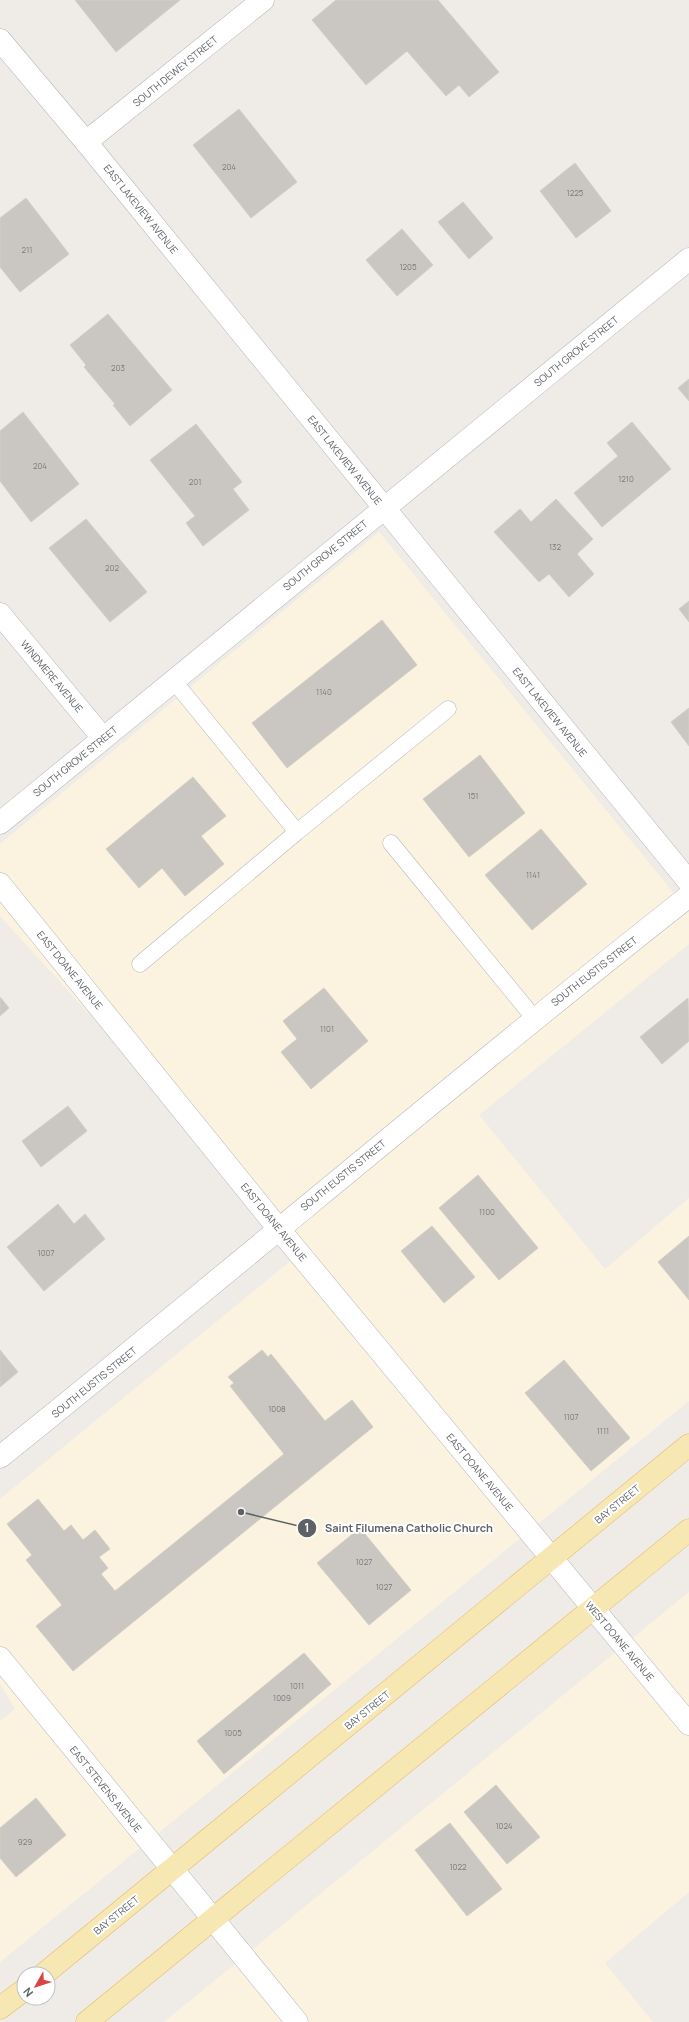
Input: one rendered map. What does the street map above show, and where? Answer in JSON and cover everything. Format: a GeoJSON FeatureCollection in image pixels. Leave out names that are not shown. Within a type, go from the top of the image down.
{"type":"FeatureCollection","features":[{"type":"Feature","properties":{"kind":"main road","name":"BAY STREET"},"geometry":{"type":"LineString","coordinates":[[54,1966],[689,1445]]}},
{"type":"Feature","properties":{"kind":"main road"},"geometry":{"type":"LineString","coordinates":[[87,2022],[689,1530]]}},
{"type":"Feature","properties":{"kind":"main road"},"geometry":{"type":"LineString","coordinates":[[0,2008],[16,1996]]}},
{"type":"Feature","properties":{"kind":"street","name":"SOUTH DEWEY STREET"},"geometry":{"type":"LineString","coordinates":[[86,142],[263,0]]}},
{"type":"Feature","properties":{"kind":"street","name":"EAST LAKEVIEW AVENUE"},"geometry":{"type":"LineString","coordinates":[[0,40],[86,142],[689,882]]}},
{"type":"Feature","properties":{"kind":"street","name":"SOUTH GROVE STREET"},"geometry":{"type":"LineString","coordinates":[[0,823],[689,259]]}},
{"type":"Feature","properties":{"kind":"street","name":"WINDMERE AVENUE"},"geometry":{"type":"LineString","coordinates":[[0,614],[103,738]]}},
{"type":"Feature","properties":{"kind":"street","name":"EAST DOANE AVENUE"},"geometry":{"type":"LineString","coordinates":[[0,884],[278,1228],[551,1558]]}},
{"type":"Feature","properties":{"kind":"street","name":"SOUTH EUSTIS STREET"},"geometry":{"type":"LineString","coordinates":[[0,1458],[534,1018],[689,896]]}},
{"type":"Feature","properties":{"kind":"street","name":"WEST DOANE AVENUE"},"geometry":{"type":"LineString","coordinates":[[551,1558],[689,1724]]}},
{"type":"Feature","properties":{"kind":"street","name":"EAST STEVENS AVENUE"},"geometry":{"type":"LineString","coordinates":[[0,1658],[171,1870],[297,2022]]}},
{"type":"Feature","properties":{"kind":"lane"},"geometry":{"type":"LineString","coordinates":[[173,680],[297,832]]}},
{"type":"Feature","properties":{"kind":"lane"},"geometry":{"type":"LineString","coordinates":[[140,964],[297,832],[448,709]]}},
{"type":"Feature","properties":{"kind":"lane"},"geometry":{"type":"LineString","coordinates":[[391,843],[534,1018]]}},
{"type":"Feature","properties":{"kind":"shaded area"},"geometry":{"type":"Polygon","coordinates":[[[379,532],[689,912],[689,944],[479,1115],[605,1269],[689,1198],[689,1401],[0,1962],[0,1721],[15,1709],[0,1684],[0,1499],[304,1250],[0,916],[0,844],[379,532]]]}},
{"type":"Feature","properties":{"kind":"shaded area"},"geometry":{"type":"Polygon","coordinates":[[[689,1592],[689,1892],[605,1963],[653,2022],[164,2022],[689,1592]]]}},
{"type":"Feature","properties":{"kind":"building"},"geometry":{"type":"Polygon","coordinates":[[[75,0],[180,0],[116,52],[75,0]]]}},
{"type":"Feature","properties":{"kind":"building"},"geometry":{"type":"Polygon","coordinates":[[[336,0],[438,0],[499,72],[469,97],[459,85],[446,96],[407,51],[366,85],[312,20],[336,0]]]}},
{"type":"Feature","properties":{"kind":"building"},"geometry":{"type":"Polygon","coordinates":[[[239,109],[297,182],[251,218],[193,145],[239,109]]]}},
{"type":"Feature","properties":{"kind":"building"},"geometry":{"type":"Polygon","coordinates":[[[575,163],[611,211],[576,238],[540,191],[575,163]]]}},
{"type":"Feature","properties":{"kind":"building"},"geometry":{"type":"Polygon","coordinates":[[[26,198],[69,254],[20,292],[0,267],[0,218],[26,198]]]}},
{"type":"Feature","properties":{"kind":"building"},"geometry":{"type":"Polygon","coordinates":[[[463,202],[493,238],[469,259],[438,222],[463,202]]]}},
{"type":"Feature","properties":{"kind":"building"},"geometry":{"type":"Polygon","coordinates":[[[402,229],[433,265],[397,296],[366,260],[402,229]]]}},
{"type":"Feature","properties":{"kind":"building"},"geometry":{"type":"Polygon","coordinates":[[[108,314],[172,390],[130,426],[113,405],[115,404],[84,367],[86,365],[70,345],[108,314]]]}},
{"type":"Feature","properties":{"kind":"building"},"geometry":{"type":"Polygon","coordinates":[[[689,379],[689,401],[678,388],[689,379]]]}},
{"type":"Feature","properties":{"kind":"building"},"geometry":{"type":"Polygon","coordinates":[[[23,412],[79,484],[31,522],[0,481],[0,431],[23,412]]]}},
{"type":"Feature","properties":{"kind":"building"},"geometry":{"type":"Polygon","coordinates":[[[632,422],[671,469],[602,527],[574,493],[618,456],[607,443],[632,422]]]}},
{"type":"Feature","properties":{"kind":"building"},"geometry":{"type":"Polygon","coordinates":[[[196,424],[242,482],[233,489],[249,510],[203,546],[186,523],[195,516],[150,460],[196,424]]]}},
{"type":"Feature","properties":{"kind":"building"},"geometry":{"type":"Polygon","coordinates":[[[556,499],[593,539],[577,554],[594,574],[569,597],[549,574],[539,582],[494,532],[520,509],[531,522],[556,499]]]}},
{"type":"Feature","properties":{"kind":"building"},"geometry":{"type":"Polygon","coordinates":[[[86,519],[147,592],[110,622],[49,548],[86,519]]]}},
{"type":"Feature","properties":{"kind":"building"},"geometry":{"type":"Polygon","coordinates":[[[689,601],[689,622],[679,609],[689,601]]]}},
{"type":"Feature","properties":{"kind":"building"},"geometry":{"type":"Polygon","coordinates":[[[382,620],[417,665],[287,768],[252,723],[382,620]]]}},
{"type":"Feature","properties":{"kind":"building"},"geometry":{"type":"Polygon","coordinates":[[[689,708],[689,746],[671,722],[689,708]]]}},
{"type":"Feature","properties":{"kind":"building"},"geometry":{"type":"Polygon","coordinates":[[[480,755],[525,813],[469,857],[423,799],[480,755]]]}},
{"type":"Feature","properties":{"kind":"building"},"geometry":{"type":"Polygon","coordinates":[[[193,777],[226,816],[201,836],[224,864],[185,896],[162,868],[139,888],[106,849],[193,777]]]}},
{"type":"Feature","properties":{"kind":"building"},"geometry":{"type":"Polygon","coordinates":[[[541,829],[587,884],[532,930],[485,875],[541,829]]]}},
{"type":"Feature","properties":{"kind":"building"},"geometry":{"type":"Polygon","coordinates":[[[324,988],[368,1041],[311,1089],[281,1052],[297,1039],[283,1021],[324,988]]]}},
{"type":"Feature","properties":{"kind":"building"},"geometry":{"type":"Polygon","coordinates":[[[0,997],[9,1008],[0,1016],[0,997]]]}},
{"type":"Feature","properties":{"kind":"building"},"geometry":{"type":"Polygon","coordinates":[[[688,998],[689,1041],[662,1064],[640,1037],[688,998]]]}},
{"type":"Feature","properties":{"kind":"building"},"geometry":{"type":"Polygon","coordinates":[[[68,1106],[87,1131],[41,1167],[22,1141],[68,1106]]]}},
{"type":"Feature","properties":{"kind":"building"},"geometry":{"type":"Polygon","coordinates":[[[478,1175],[538,1248],[499,1280],[439,1208],[478,1175]]]}},
{"type":"Feature","properties":{"kind":"building"},"geometry":{"type":"Polygon","coordinates":[[[58,1204],[74,1224],[85,1214],[105,1239],[44,1291],[7,1247],[58,1204]]]}},
{"type":"Feature","properties":{"kind":"building"},"geometry":{"type":"Polygon","coordinates":[[[432,1226],[475,1277],[444,1303],[401,1251],[432,1226]]]}},
{"type":"Feature","properties":{"kind":"building"},"geometry":{"type":"Polygon","coordinates":[[[689,1236],[689,1300],[658,1262],[689,1236]]]}},
{"type":"Feature","properties":{"kind":"building"},"geometry":{"type":"Polygon","coordinates":[[[0,1350],[18,1372],[0,1387],[0,1350]]]}},
{"type":"Feature","properties":{"kind":"building"},"geometry":{"type":"Polygon","coordinates":[[[262,1350],[268,1357],[271,1354],[325,1421],[352,1400],[373,1427],[73,1671],[36,1626],[62,1605],[26,1560],[32,1555],[7,1524],[38,1499],[64,1531],[71,1525],[83,1540],[95,1530],[110,1549],[99,1557],[108,1568],[101,1574],[115,1591],[284,1454],[230,1386],[234,1383],[228,1377],[262,1350]]]}},
{"type":"Feature","properties":{"kind":"building"},"geometry":{"type":"Polygon","coordinates":[[[564,1360],[630,1438],[591,1471],[525,1393],[564,1360]]]}},
{"type":"Feature","properties":{"kind":"building"},"geometry":{"type":"Polygon","coordinates":[[[360,1528],[411,1590],[369,1625],[317,1563],[360,1528]]]}},
{"type":"Feature","properties":{"kind":"building"},"geometry":{"type":"Polygon","coordinates":[[[304,1653],[331,1684],[224,1774],[197,1741],[304,1653]]]}},
{"type":"Feature","properties":{"kind":"building"},"geometry":{"type":"Polygon","coordinates":[[[496,1785],[540,1837],[507,1864],[464,1812],[496,1785]]]}},
{"type":"Feature","properties":{"kind":"building"},"geometry":{"type":"Polygon","coordinates":[[[36,1798],[66,1835],[16,1877],[0,1858],[0,1828],[36,1798]]]}},
{"type":"Feature","properties":{"kind":"building"},"geometry":{"type":"Polygon","coordinates":[[[450,1823],[502,1889],[467,1916],[415,1850],[450,1823]]]}},
{"type":"Feature","properties":{"kind":"place","name":"Saint Filumena Catholic Church"},"geometry":{"type":"Point","coordinates":[241,1512]}}]}
